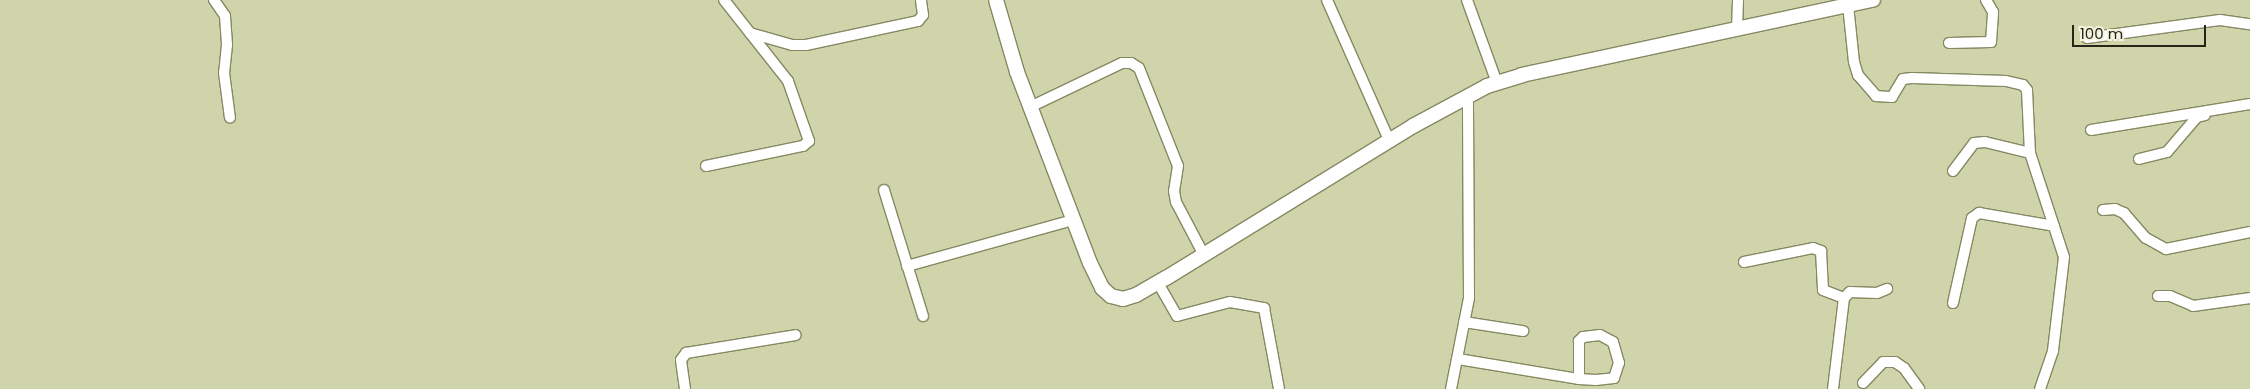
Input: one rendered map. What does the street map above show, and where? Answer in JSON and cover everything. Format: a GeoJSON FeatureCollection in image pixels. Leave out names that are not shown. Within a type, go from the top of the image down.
{"type":"FeatureCollection","features":[{"type":"Feature","properties":{"kind":"street"},"geometry":{"type":"LineString","coordinates":[[214,0],[225,16],[227,45],[224,73],[230,118]]}},
{"type":"Feature","properties":{"kind":"street"},"geometry":{"type":"LineString","coordinates":[[706,166],[803,146],[808,141],[791,86],[724,0]]}},
{"type":"Feature","properties":{"kind":"street"},"geometry":{"type":"LineString","coordinates":[[750,33],[792,45],[806,45],[918,21],[923,14],[921,0]]}},
{"type":"Feature","properties":{"kind":"street"},"geometry":{"type":"LineString","coordinates":[[996,0],[1030,107],[1072,220],[1098,280],[1111,296],[1123,299],[1136,295],[1158,283],[1389,140],[1468,96],[1497,83],[1873,0]]}},
{"type":"Feature","properties":{"kind":"street"},"geometry":{"type":"LineString","coordinates":[[1467,0],[1497,83]]}},
{"type":"Feature","properties":{"kind":"street"},"geometry":{"type":"LineString","coordinates":[[1737,29],[1738,0]]}},
{"type":"Feature","properties":{"kind":"street"},"geometry":{"type":"LineString","coordinates":[[1949,43],[1991,42],[1993,12],[1986,0]]}},
{"type":"Feature","properties":{"kind":"street"},"geometry":{"type":"LineString","coordinates":[[1331,1],[1389,140]]}},
{"type":"Feature","properties":{"kind":"street"},"geometry":{"type":"LineString","coordinates":[[1848,5],[1854,62],[1858,75],[1876,96],[1892,96],[1903,79],[1912,78],[2006,81],[2023,85],[2029,101],[2030,153],[2062,248],[2064,269],[2053,351],[2040,389]]}},
{"type":"Feature","properties":{"kind":"street"},"geometry":{"type":"LineString","coordinates":[[2087,38],[2220,20],[2250,24]]}},
{"type":"Feature","properties":{"kind":"street"},"geometry":{"type":"LineString","coordinates":[[1030,107],[1122,63],[1130,63],[1139,68],[1178,166],[1174,191],[1176,202],[1204,255]]}},
{"type":"Feature","properties":{"kind":"street"},"geometry":{"type":"LineString","coordinates":[[1451,389],[1458,359],[1470,281],[1468,96]]}},
{"type":"Feature","properties":{"kind":"street"},"geometry":{"type":"LineString","coordinates":[[2092,130],[2250,105]]}},
{"type":"Feature","properties":{"kind":"street"},"geometry":{"type":"LineString","coordinates":[[2139,159],[2167,152],[2196,117],[2250,105]]}},
{"type":"Feature","properties":{"kind":"street"},"geometry":{"type":"LineString","coordinates":[[1953,171],[1974,143],[1985,142],[2030,153]]}},
{"type":"Feature","properties":{"kind":"street"},"geometry":{"type":"LineString","coordinates":[[884,190],[923,316]]}},
{"type":"Feature","properties":{"kind":"street"},"geometry":{"type":"LineString","coordinates":[[2102,210],[2115,208],[2124,213],[2146,238],[2166,249],[2250,232]]}},
{"type":"Feature","properties":{"kind":"street"},"geometry":{"type":"LineString","coordinates":[[1953,303],[1972,218],[1986,212],[2054,226]]}},
{"type":"Feature","properties":{"kind":"street"},"geometry":{"type":"LineString","coordinates":[[908,266],[1072,220]]}},
{"type":"Feature","properties":{"kind":"street"},"geometry":{"type":"LineString","coordinates":[[1744,262],[1813,248],[1821,251],[1823,290],[1844,298]]}},
{"type":"Feature","properties":{"kind":"street"},"geometry":{"type":"LineString","coordinates":[[1158,283],[1177,316],[1230,302],[1264,308],[1279,389]]}},
{"type":"Feature","properties":{"kind":"street"},"geometry":{"type":"LineString","coordinates":[[1833,389],[1844,298],[1850,292],[1877,293],[1887,289]]}},
{"type":"Feature","properties":{"kind":"street"},"geometry":{"type":"LineString","coordinates":[[2158,296],[2170,296],[2193,306],[2250,298]]}},
{"type":"Feature","properties":{"kind":"street"},"geometry":{"type":"LineString","coordinates":[[1464,322],[1522,331]]}},
{"type":"Feature","properties":{"kind":"street"},"geometry":{"type":"LineString","coordinates":[[685,389],[681,360],[686,353],[796,335]]}},
{"type":"Feature","properties":{"kind":"street"},"geometry":{"type":"LineString","coordinates":[[1458,359],[1580,379],[1614,378],[1619,364],[1614,342],[1600,335],[1582,337],[1580,341],[1580,379]]}},
{"type":"Feature","properties":{"kind":"street"},"geometry":{"type":"LineString","coordinates":[[1863,383],[1883,362],[1895,362],[1904,368],[1919,389]]}}]}
